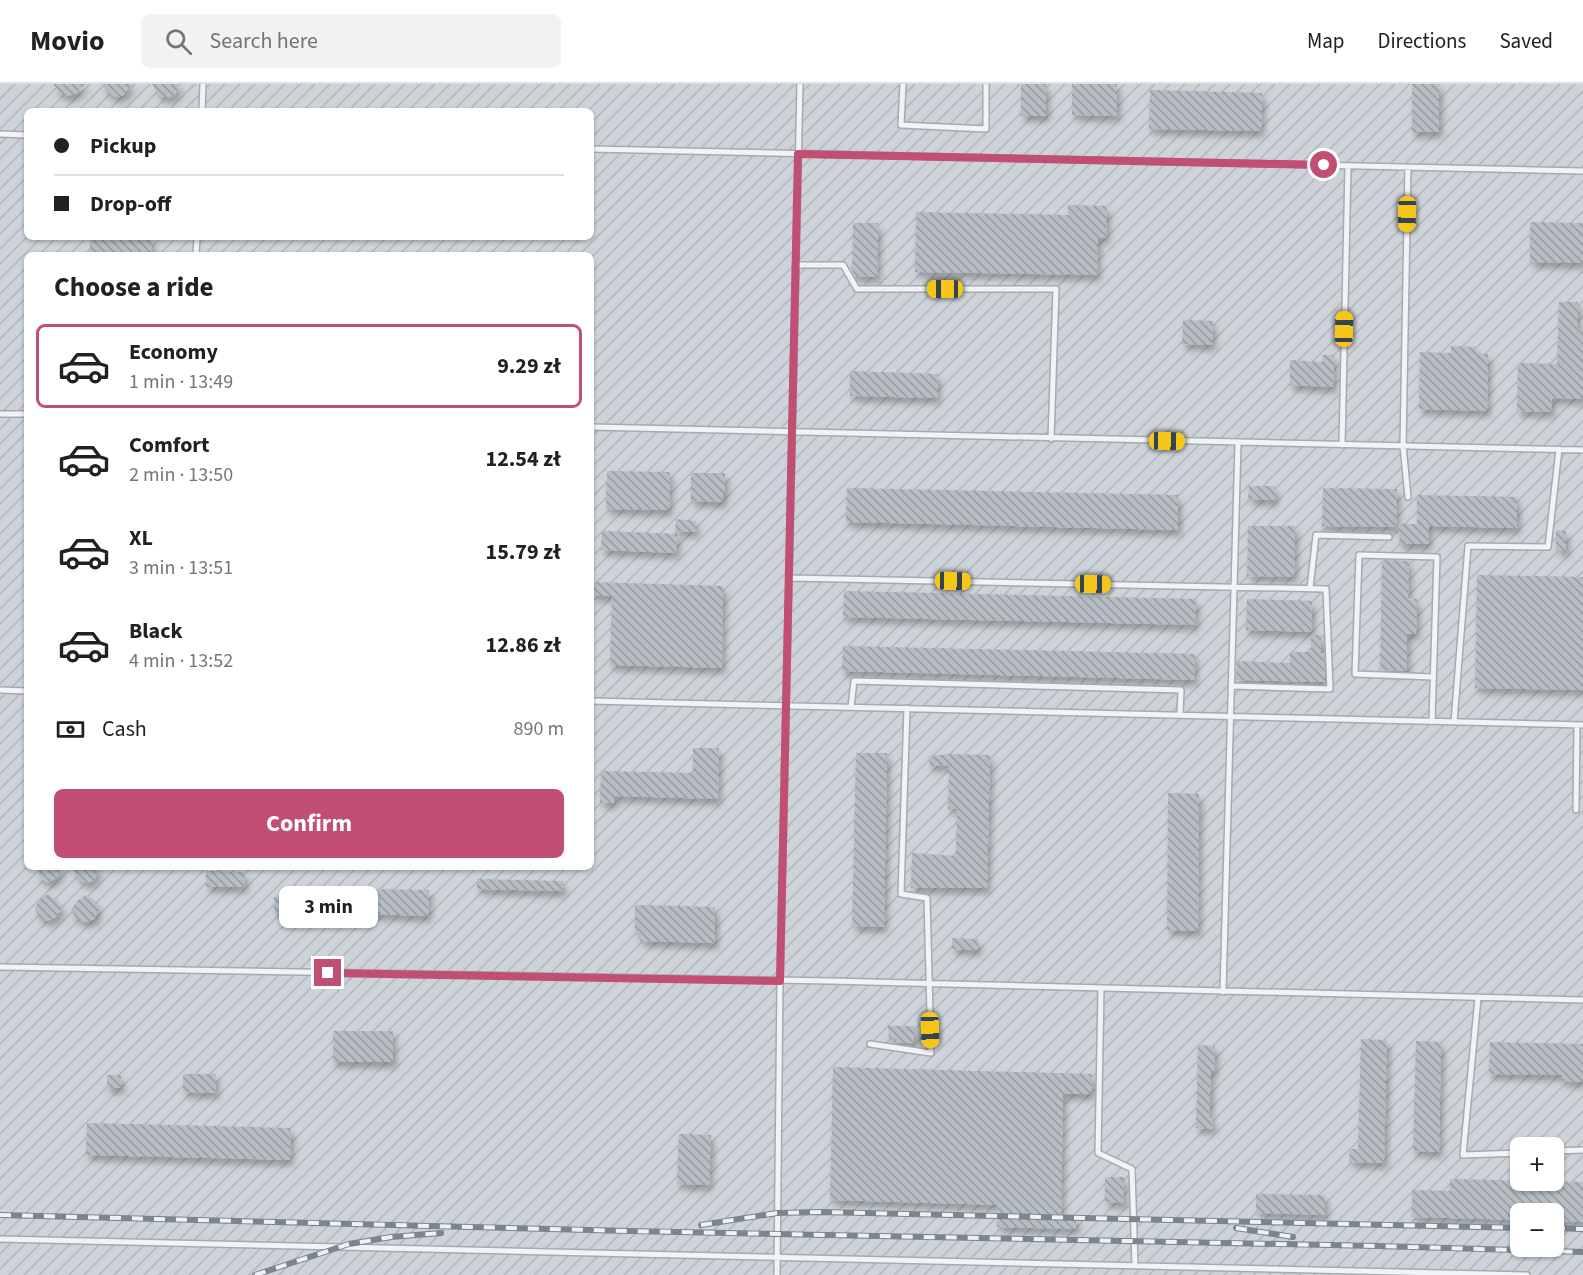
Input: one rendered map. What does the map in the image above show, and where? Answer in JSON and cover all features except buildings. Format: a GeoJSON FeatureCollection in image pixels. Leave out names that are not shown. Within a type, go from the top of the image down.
{"type":"FeatureCollection","features":[{"type":"Feature","properties":{"kind":"lane"},"geometry":{"type":"LineString","coordinates":[[202,108],[203,84]]}},
{"type":"Feature","properties":{"kind":"lane"},"geometry":{"type":"LineString","coordinates":[[777,1275],[780,981],[800,84]]}},
{"type":"Feature","properties":{"kind":"lane"},"geometry":{"type":"LineString","coordinates":[[903,84],[902,125],[986,129],[986,84]]}},
{"type":"Feature","properties":{"kind":"lane"},"geometry":{"type":"LineString","coordinates":[[0,134],[24,135]]}},
{"type":"Feature","properties":{"kind":"lane"},"geometry":{"type":"LineString","coordinates":[[594,149],[1583,171]]}},
{"type":"Feature","properties":{"kind":"lane"},"geometry":{"type":"LineString","coordinates":[[1342,445],[1348,166]]}},
{"type":"Feature","properties":{"kind":"lane"},"geometry":{"type":"LineString","coordinates":[[1408,167],[1403,446],[1408,497]]}},
{"type":"Feature","properties":{"kind":"lane"},"geometry":{"type":"LineString","coordinates":[[796,265],[843,265],[856,289],[1056,289],[1050,438]]}},
{"type":"Feature","properties":{"kind":"lane"},"geometry":{"type":"LineString","coordinates":[[0,414],[24,414]]}},
{"type":"Feature","properties":{"kind":"lane"},"geometry":{"type":"LineString","coordinates":[[594,427],[1583,450]]}},
{"type":"Feature","properties":{"kind":"lane"},"geometry":{"type":"LineString","coordinates":[[1223,992],[1238,443]]}},
{"type":"Feature","properties":{"kind":"lane"},"geometry":{"type":"LineString","coordinates":[[1454,722],[1468,546],[1548,547],[1559,449]]}},
{"type":"Feature","properties":{"kind":"lane"},"geometry":{"type":"LineString","coordinates":[[1310,588],[1316,535],[1389,537]]}},
{"type":"Feature","properties":{"kind":"lane"},"geometry":{"type":"LineString","coordinates":[[1432,721],[1437,557],[1359,555],[1355,674],[1433,677]]}},
{"type":"Feature","properties":{"kind":"lane"},"geometry":{"type":"LineString","coordinates":[[789,578],[1326,589],[1330,689],[1231,686]]}},
{"type":"Feature","properties":{"kind":"lane"},"geometry":{"type":"LineString","coordinates":[[851,707],[854,681],[889,681],[1181,690],[1180,715]]}},
{"type":"Feature","properties":{"kind":"lane"},"geometry":{"type":"LineString","coordinates":[[0,690],[24,691]]}},
{"type":"Feature","properties":{"kind":"lane"},"geometry":{"type":"LineString","coordinates":[[594,701],[1580,725],[1576,810]]}},
{"type":"Feature","properties":{"kind":"lane"},"geometry":{"type":"LineString","coordinates":[[870,1044],[931,1053],[927,898],[901,894],[908,708]]}},
{"type":"Feature","properties":{"kind":"lane"},"geometry":{"type":"LineString","coordinates":[[0,967],[929,984],[1583,1000]]}},
{"type":"Feature","properties":{"kind":"lane"},"geometry":{"type":"LineString","coordinates":[[1101,989],[1098,1153],[1132,1169],[1135,1266]]}},
{"type":"Feature","properties":{"kind":"lane"},"geometry":{"type":"LineString","coordinates":[[1478,998],[1463,1155],[1510,1153]]}},
{"type":"Feature","properties":{"kind":"lane"},"geometry":{"type":"LineString","coordinates":[[1564,1151],[1583,1150]]}},
{"type":"Feature","properties":{"kind":"lane"},"geometry":{"type":"LineString","coordinates":[[0,1239],[1527,1275]]}},
{"type":"Feature","properties":{"kind":"shaded area"},"geometry":{"type":"Polygon","coordinates":[[[0,84],[1583,84],[1583,1275],[0,1275],[0,84]]]}},
{"type":"Feature","properties":{"kind":"railway"},"geometry":{"type":"LineString","coordinates":[[701,1225],[777,1213],[821,1212],[1510,1228]]}},
{"type":"Feature","properties":{"kind":"railway"},"geometry":{"type":"LineString","coordinates":[[0,1215],[1583,1252]]}},
{"type":"Feature","properties":{"kind":"railway"},"geometry":{"type":"LineString","coordinates":[[1236,1228],[1293,1237]]}},
{"type":"Feature","properties":{"kind":"railway"},"geometry":{"type":"LineString","coordinates":[[1564,1228],[1583,1229]]}},
{"type":"Feature","properties":{"kind":"railway"},"geometry":{"type":"LineString","coordinates":[[255,1275],[349,1244],[391,1237],[441,1233]]}},
{"type":"Feature","properties":{"kind":"route"},"geometry":{"type":"LineString","coordinates":[[328,973],[780,981],[798,154],[1324,165]]}}]}
